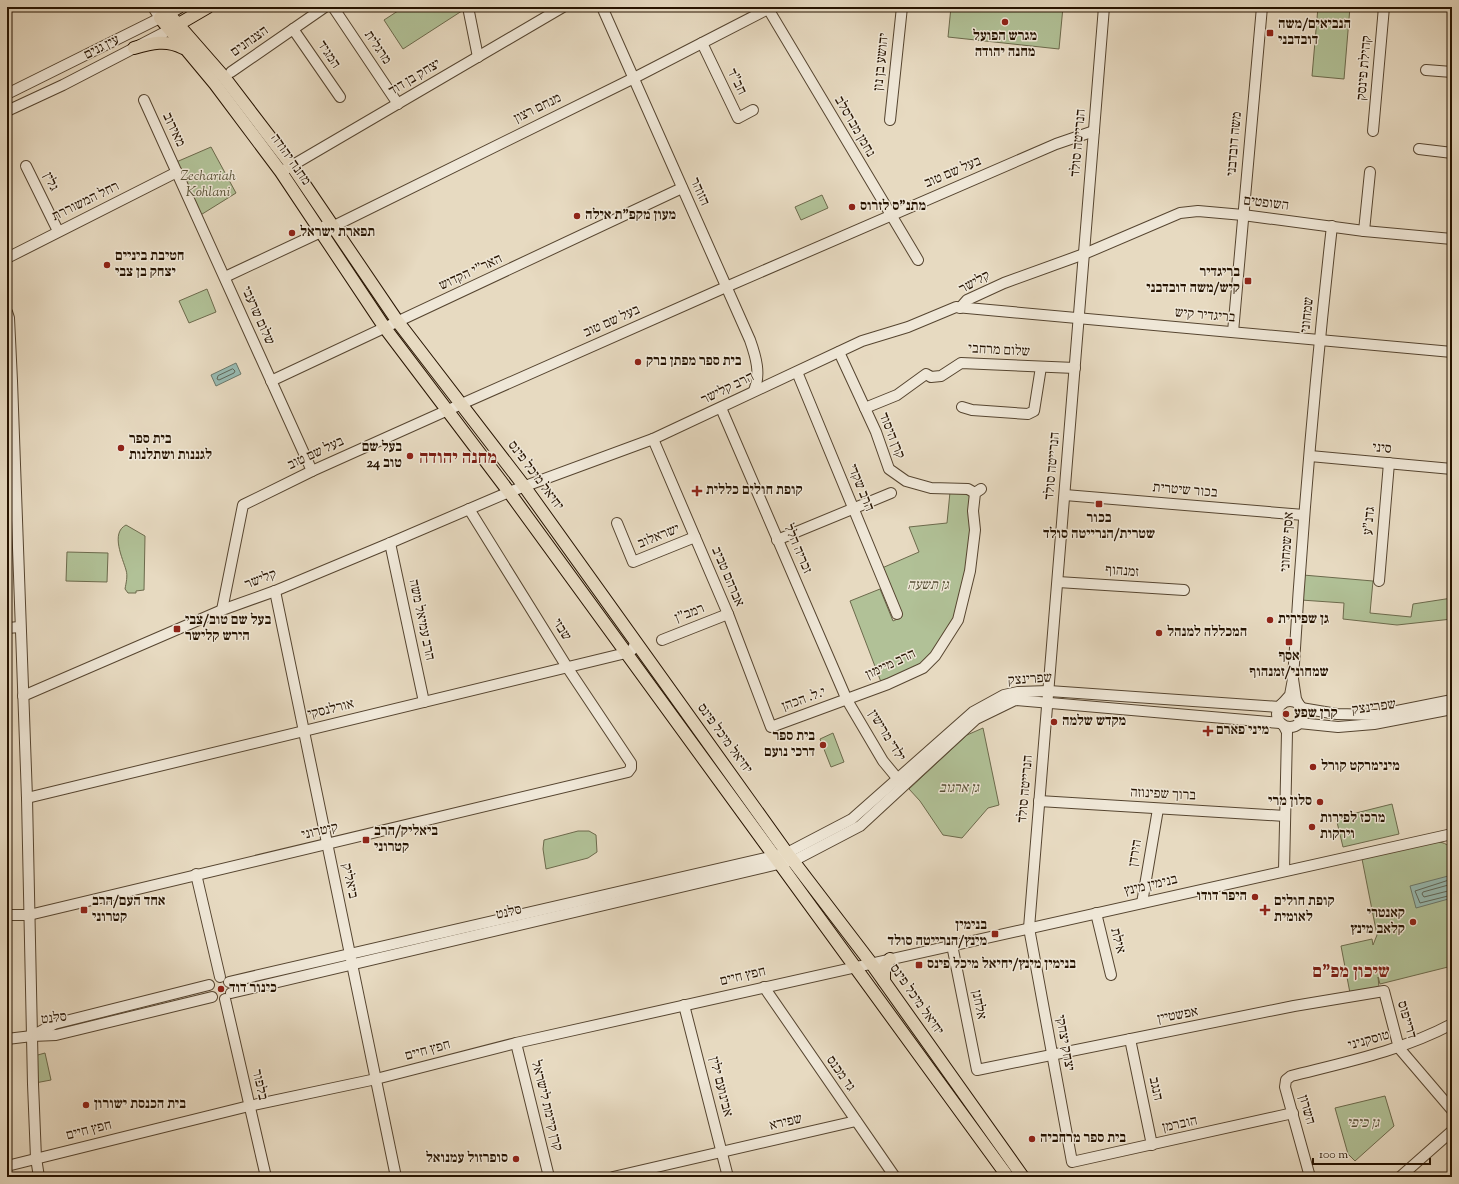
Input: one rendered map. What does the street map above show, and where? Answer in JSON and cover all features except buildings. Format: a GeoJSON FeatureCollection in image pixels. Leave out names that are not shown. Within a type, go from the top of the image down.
{"type":"FeatureCollection","features":[{"type":"Feature","properties":{"kind":"main road","name":"עין גנים"},"geometry":{"type":"LineString","coordinates":[[164,13],[179,7]]}},
{"type":"Feature","properties":{"kind":"main road","name":"עין גנים"},"geometry":{"type":"LineString","coordinates":[[173,27],[208,7]]}},
{"type":"Feature","properties":{"kind":"main road"},"geometry":{"type":"LineString","coordinates":[[164,13],[173,27]]}},
{"type":"Feature","properties":{"kind":"main road","name":"מחנה יהודה"},"geometry":{"type":"LineString","coordinates":[[173,27],[186,49],[287,169]]}},
{"type":"Feature","properties":{"kind":"main road","name":"מחנה יהודה"},"geometry":{"type":"LineString","coordinates":[[173,27],[224,77],[326,229],[385,328]]}},
{"type":"Feature","properties":{"kind":"main road"},"geometry":{"type":"LineString","coordinates":[[134,48],[151,43],[168,42],[186,49]]}},
{"type":"Feature","properties":{"kind":"main road","name":"מחנה יהודה"},"geometry":{"type":"LineString","coordinates":[[326,229],[398,322]]}},
{"type":"Feature","properties":{"kind":"main road","name":"יחיאל מיכל פינס"},"geometry":{"type":"LineString","coordinates":[[398,322],[524,486],[791,857],[884,981],[1023,1177]]}},
{"type":"Feature","properties":{"kind":"main road","name":"יחיאל מיכל פינס"},"geometry":{"type":"LineString","coordinates":[[385,328],[510,492],[776,860],[856,966],[1008,1177]]}},
{"type":"Feature","properties":{"kind":"main road"},"geometry":{"type":"LineString","coordinates":[[884,981],[884,968],[890,958]]}},
{"type":"Feature","properties":{"kind":"street"},"geometry":{"type":"LineString","coordinates":[[153,7],[164,13]]}},
{"type":"Feature","properties":{"kind":"street","name":"הצנחנים"},"geometry":{"type":"LineString","coordinates":[[231,72],[325,7]]}},
{"type":"Feature","properties":{"kind":"street","name":"מרגלית"},"geometry":{"type":"LineString","coordinates":[[333,7],[398,104]]}},
{"type":"Feature","properties":{"kind":"street"},"geometry":{"type":"LineString","coordinates":[[468,7],[478,57]]}},
{"type":"Feature","properties":{"kind":"street","name":"יצחק בן דוד"},"geometry":{"type":"LineString","coordinates":[[287,169],[563,7]]}},
{"type":"Feature","properties":{"kind":"street","name":"הזוהר"},"geometry":{"type":"LineString","coordinates":[[602,7],[750,340],[757,359],[757,383],[754,391]]}},
{"type":"Feature","properties":{"kind":"street","name":"יהושע בן נון"},"geometry":{"type":"LineString","coordinates":[[890,120],[902,7]]}},
{"type":"Feature","properties":{"kind":"street","name":"הנרייטה סולד"},"geometry":{"type":"LineString","coordinates":[[1029,928],[1104,7]]}},
{"type":"Feature","properties":{"kind":"street","name":"משה דובדבני"},"geometry":{"type":"LineString","coordinates":[[1233,332],[1262,7]]}},
{"type":"Feature","properties":{"kind":"street","name":"קהילת פינסק"},"geometry":{"type":"LineString","coordinates":[[1373,131],[1384,7]]}},
{"type":"Feature","properties":{"kind":"street","name":"מנחם רצון"},"geometry":{"type":"LineString","coordinates":[[225,277],[634,78],[702,44],[768,8]]}},
{"type":"Feature","properties":{"kind":"street","name":"נחמן מברסלב"},"geometry":{"type":"LineString","coordinates":[[768,8],[890,216],[918,260]]}},
{"type":"Feature","properties":{"kind":"street","name":"עין גנים"},"geometry":{"type":"LineString","coordinates":[[7,94],[164,13]]}},
{"type":"Feature","properties":{"kind":"street","name":"עין גנים"},"geometry":{"type":"LineString","coordinates":[[7,110],[62,85],[173,27]]}},
{"type":"Feature","properties":{"kind":"street","name":"המגיד"},"geometry":{"type":"LineString","coordinates":[[293,29],[340,98]]}},
{"type":"Feature","properties":{"kind":"street","name":"חב\"ד"},"geometry":{"type":"LineString","coordinates":[[702,44],[738,118],[753,110]]}},
{"type":"Feature","properties":{"kind":"street"},"geometry":{"type":"LineString","coordinates":[[1426,70],[1452,72]]}},
{"type":"Feature","properties":{"kind":"street","name":"מאירוב"},"geometry":{"type":"LineString","coordinates":[[144,100],[177,172]]}},
{"type":"Feature","properties":{"kind":"street","name":"בעל שם טוב"},"geometry":{"type":"LineString","coordinates":[[222,610],[243,505],[312,471],[726,287],[1056,144],[1094,131]]}},
{"type":"Feature","properties":{"kind":"street"},"geometry":{"type":"LineString","coordinates":[[1419,149],[1452,153]]}},
{"type":"Feature","properties":{"kind":"street","name":"גלין"},"geometry":{"type":"LineString","coordinates":[[26,166],[58,231]]}},
{"type":"Feature","properties":{"kind":"street","name":"רחל המשוררת"},"geometry":{"type":"LineString","coordinates":[[7,258],[177,172]]}},
{"type":"Feature","properties":{"kind":"street","name":"שלום שרעבי"},"geometry":{"type":"LineString","coordinates":[[177,172],[312,471]]}},
{"type":"Feature","properties":{"kind":"street"},"geometry":{"type":"LineString","coordinates":[[1364,230],[1370,172]]}},
{"type":"Feature","properties":{"kind":"street","name":"האר\"י הקדוש"},"geometry":{"type":"LineString","coordinates":[[271,381],[682,188]]}},
{"type":"Feature","properties":{"kind":"street","name":"השופטים"},"geometry":{"type":"LineString","coordinates":[[1004,283],[1084,254],[1180,213],[1198,211],[1452,239]]}},
{"type":"Feature","properties":{"kind":"street","name":"שמחוני"},"geometry":{"type":"LineString","coordinates":[[1314,407],[1319,340],[1332,226]]}},
{"type":"Feature","properties":{"kind":"street","name":"קלישר"},"geometry":{"type":"LineString","coordinates":[[958,307],[967,300],[1004,283]]}},
{"type":"Feature","properties":{"kind":"street","name":"בריגדיר קיש"},"geometry":{"type":"LineString","coordinates":[[958,307],[1452,352]]}},
{"type":"Feature","properties":{"kind":"street","name":"הרב קלישר"},"geometry":{"type":"LineString","coordinates":[[510,492],[609,457],[653,439],[862,340],[908,327],[958,307]]}},
{"type":"Feature","properties":{"kind":"street"},"geometry":{"type":"LineString","coordinates":[[7,312],[9,318],[12,364],[20,627],[24,696],[36,1159],[39,1177]]}},
{"type":"Feature","properties":{"kind":"street","name":"קרן היסוד"},"geometry":{"type":"LineString","coordinates":[[839,352],[876,432],[889,470],[906,481],[931,488],[968,489],[978,491]]}},
{"type":"Feature","properties":{"kind":"street","name":"שלום מרחבי"},"geometry":{"type":"LineString","coordinates":[[864,408],[897,395],[926,374],[931,377],[941,376],[961,362],[1075,368]]}},
{"type":"Feature","properties":{"kind":"street"},"geometry":{"type":"LineString","coordinates":[[962,407],[972,410],[1028,414],[1034,411],[1041,367]]}},
{"type":"Feature","properties":{"kind":"street","name":"הרב שקדי"},"geometry":{"type":"LineString","coordinates":[[797,372],[897,614]]}},
{"type":"Feature","properties":{"kind":"street","name":"אסף שמחוני"},"geometry":{"type":"LineString","coordinates":[[1281,705],[1290,695],[1293,679],[1304,515],[1314,407]]}},
{"type":"Feature","properties":{"kind":"street","name":"זכריה הלל"},"geometry":{"type":"LineString","coordinates":[[721,408],[847,700]]}},
{"type":"Feature","properties":{"kind":"street","name":"אברהם טביב"},"geometry":{"type":"LineString","coordinates":[[653,439],[728,614],[771,727]]}},
{"type":"Feature","properties":{"kind":"street","name":"סיני"},"geometry":{"type":"LineString","coordinates":[[1310,456],[1452,469]]}},
{"type":"Feature","properties":{"kind":"street","name":"גדנ\"ע"},"geometry":{"type":"LineString","coordinates":[[1379,581],[1389,464]]}},
{"type":"Feature","properties":{"kind":"street","name":"הרב מיימון"},"geometry":{"type":"LineString","coordinates":[[847,700],[923,668],[935,656],[958,620],[970,571],[975,530],[973,511],[978,491]]}},
{"type":"Feature","properties":{"kind":"street","name":"קלישר"},"geometry":{"type":"LineString","coordinates":[[24,696],[222,610],[390,543],[510,492]]}},
{"type":"Feature","properties":{"kind":"street"},"geometry":{"type":"LineString","coordinates":[[778,540],[891,493]]}},
{"type":"Feature","properties":{"kind":"street","name":"בכור שיטרית"},"geometry":{"type":"LineString","coordinates":[[1065,495],[1304,515]]}},
{"type":"Feature","properties":{"kind":"street","name":"שבזי"},"geometry":{"type":"LineString","coordinates":[[469,509],[567,667],[632,763]]}},
{"type":"Feature","properties":{"kind":"street","name":"ישראלוב"},"geometry":{"type":"LineString","coordinates":[[618,523],[633,562],[695,537]]}},
{"type":"Feature","properties":{"kind":"street","name":"הרב עמיאל משה"},"geometry":{"type":"LineString","coordinates":[[390,543],[424,702]]}},
{"type":"Feature","properties":{"kind":"street"},"geometry":{"type":"LineString","coordinates":[[7,555],[18,554]]}},
{"type":"Feature","properties":{"kind":"street","name":"זמנהוף"},"geometry":{"type":"LineString","coordinates":[[1058,582],[1184,590]]}},
{"type":"Feature","properties":{"kind":"street","name":"ביאליק"},"geometry":{"type":"LineString","coordinates":[[275,590],[396,1177]]}},
{"type":"Feature","properties":{"kind":"street","name":"רמב\"ן"},"geometry":{"type":"LineString","coordinates":[[662,640],[728,614]]}},
{"type":"Feature","properties":{"kind":"street"},"geometry":{"type":"LineString","coordinates":[[7,628],[20,627]]}},
{"type":"Feature","properties":{"kind":"street"},"geometry":{"type":"LineString","coordinates":[[626,653],[632,650],[636,642]]}},
{"type":"Feature","properties":{"kind":"street","name":"אורלנסקי"},"geometry":{"type":"LineString","coordinates":[[27,798],[626,653]]}},
{"type":"Feature","properties":{"kind":"street","name":"אסף שמחוני"},"geometry":{"type":"LineString","coordinates":[[1293,679],[1296,699],[1300,706]]}},
{"type":"Feature","properties":{"kind":"street","name":"שפרינצק"},"geometry":{"type":"LineString","coordinates":[[791,857],[810,852],[860,826],[973,712],[1004,695],[1018,692],[1049,691],[1281,705]]}},
{"type":"Feature","properties":{"kind":"street","name":"י.ל. הכהן"},"geometry":{"type":"LineString","coordinates":[[771,727],[847,700]]}},
{"type":"Feature","properties":{"kind":"street","name":"ילדי מרישין"},"geometry":{"type":"LineString","coordinates":[[847,700],[883,761],[901,783]]}},
{"type":"Feature","properties":{"kind":"street","name":"שפרינצק"},"geometry":{"type":"LineString","coordinates":[[791,857],[852,819],[901,783],[976,719],[997,707],[1015,700],[1048,701],[1288,726],[1374,724],[1452,709]]}},
{"type":"Feature","properties":{"kind":"street","name":"שפרינצק"},"geometry":{"type":"LineString","coordinates":[[1300,706],[1337,714],[1377,715],[1452,700]]}},
{"type":"Feature","properties":{"kind":"street"},"geometry":{"type":"LineString","coordinates":[[1284,871],[1288,726],[1277,715],[1281,705],[1291,701],[1300,706],[1303,716],[1288,726]]}},
{"type":"Feature","properties":{"kind":"street","name":"קיטרוני"},"geometry":{"type":"LineString","coordinates":[[7,915],[29,915],[196,874],[328,845],[622,775],[628,772],[632,763]]}},
{"type":"Feature","properties":{"kind":"street","name":"ברוך שפינוזה"},"geometry":{"type":"LineString","coordinates":[[1040,802],[1285,816]]}},
{"type":"Feature","properties":{"kind":"street","name":"הירדן"},"geometry":{"type":"LineString","coordinates":[[1142,903],[1158,808]]}},
{"type":"Feature","properties":{"kind":"street","name":"בנימין מינץ"},"geometry":{"type":"LineString","coordinates":[[856,966],[1452,834]]}},
{"type":"Feature","properties":{"kind":"street"},"geometry":{"type":"LineString","coordinates":[[806,876],[804,858],[810,852]]}},
{"type":"Feature","properties":{"kind":"street","name":"סלנט"},"geometry":{"type":"LineString","coordinates":[[226,988],[791,857]]}},
{"type":"Feature","properties":{"kind":"street","name":"בלפור"},"geometry":{"type":"LineString","coordinates":[[196,874],[226,988],[249,1106],[266,1177]]}},
{"type":"Feature","properties":{"kind":"street","name":"אילת"},"geometry":{"type":"LineString","coordinates":[[1096,913],[1111,975]]}},
{"type":"Feature","properties":{"kind":"street","name":"יצחק יצחקי"},"geometry":{"type":"LineString","coordinates":[[1029,928],[1072,1162]]}},
{"type":"Feature","properties":{"kind":"street","name":"אלחנן"},"geometry":{"type":"LineString","coordinates":[[952,945],[977,1070]]}},
{"type":"Feature","properties":{"kind":"street","name":"חפץ חיים"},"geometry":{"type":"LineString","coordinates":[[7,1166],[249,1106],[376,1079],[516,1043],[856,966]]}},
{"type":"Feature","properties":{"kind":"street"},"geometry":{"type":"LineString","coordinates":[[213,979],[226,988],[218,1000],[212,997],[209,992],[209,985],[213,979]]}},
{"type":"Feature","properties":{"kind":"street","name":"סלנט"},"geometry":{"type":"LineString","coordinates":[[32,1036],[54,1024],[209,985]]}},
{"type":"Feature","properties":{"kind":"street","name":"גד מכנס"},"geometry":{"type":"LineString","coordinates":[[764,987],[895,1177]]}},
{"type":"Feature","properties":{"kind":"street","name":"אפשטיין"},"geometry":{"type":"LineString","coordinates":[[977,1070],[1294,1006],[1384,991]]}},
{"type":"Feature","properties":{"kind":"street","name":"דרייפוס"},"geometry":{"type":"LineString","coordinates":[[1384,991],[1399,1048],[1452,1110]]}},
{"type":"Feature","properties":{"kind":"street","name":"סלנט"},"geometry":{"type":"LineString","coordinates":[[32,1036],[56,1036],[212,997]]}},
{"type":"Feature","properties":{"kind":"street","name":"אבינועם ילין"},"geometry":{"type":"LineString","coordinates":[[684,1005],[728,1177]]}},
{"type":"Feature","properties":{"kind":"street","name":"טוסקניני"},"geometry":{"type":"LineString","coordinates":[[1291,1076],[1399,1048],[1425,1038],[1452,1024]]}},
{"type":"Feature","properties":{"kind":"street"},"geometry":{"type":"LineString","coordinates":[[7,1039],[32,1036]]}},
{"type":"Feature","properties":{"kind":"street","name":"הנגב"},"geometry":{"type":"LineString","coordinates":[[1130,1039],[1152,1145]]}},
{"type":"Feature","properties":{"kind":"street","name":"קרן קיימת לישראל"},"geometry":{"type":"LineString","coordinates":[[516,1043],[549,1177]]}},
{"type":"Feature","properties":{"kind":"street","name":"השרון"},"geometry":{"type":"LineString","coordinates":[[1291,1076],[1286,1080],[1285,1087],[1310,1177]]}},
{"type":"Feature","properties":{"kind":"street","name":"הוברמן"},"geometry":{"type":"LineString","coordinates":[[1072,1162],[1293,1114]]}},
{"type":"Feature","properties":{"kind":"street","name":"שפירא"},"geometry":{"type":"LineString","coordinates":[[613,1177],[856,1121]]}},
{"type":"Feature","properties":{"kind":"street"},"geometry":{"type":"LineString","coordinates":[[1400,1177],[1452,1131]]}},
{"type":"Feature","properties":{"kind":"green space"},"geometry":{"type":"Polygon","coordinates":[[[404,7],[468,7],[403,49],[384,20],[404,7]]]}},
{"type":"Feature","properties":{"kind":"green space","name":"מגרש הפועל מחנה יהודה"},"geometry":{"type":"Polygon","coordinates":[[[951,7],[1063,7],[1059,49],[948,37],[951,7]]]}},
{"type":"Feature","properties":{"kind":"green space"},"geometry":{"type":"Polygon","coordinates":[[[1318,7],[1350,7],[1344,79],[1312,76],[1318,7]]]}},
{"type":"Feature","properties":{"kind":"green space","name":"Zechariah Kohlani"},"geometry":{"type":"Polygon","coordinates":[[[211,147],[236,193],[199,216],[174,163],[211,147]]]}},
{"type":"Feature","properties":{"kind":"green space"},"geometry":{"type":"Polygon","coordinates":[[[822,195],[828,208],[801,220],[795,207],[822,195]]]}},
{"type":"Feature","properties":{"kind":"green space"},"geometry":{"type":"Polygon","coordinates":[[[207,289],[216,312],[189,323],[179,301],[207,289]]]}},
{"type":"Feature","properties":{"kind":"green space","name":"גן תשעה"},"geometry":{"type":"Polygon","coordinates":[[[950,492],[971,494],[972,530],[968,569],[955,619],[933,654],[922,664],[881,682],[850,601],[880,589],[893,621],[902,617],[882,568],[919,552],[909,527],[947,523],[950,492]]]}},
{"type":"Feature","properties":{"kind":"green space"},"geometry":{"type":"Polygon","coordinates":[[[126,525],[145,536],[144,590],[136,591],[136,593],[128,593],[125,589],[127,572],[120,553],[118,540],[121,529],[126,525]]]}},
{"type":"Feature","properties":{"kind":"green space"},"geometry":{"type":"Polygon","coordinates":[[[67,552],[108,553],[107,582],[66,581],[67,552]]]}},
{"type":"Feature","properties":{"kind":"green space"},"geometry":{"type":"Polygon","coordinates":[[[1303,575],[1373,581],[1370,613],[1411,617],[1413,604],[1452,598],[1452,619],[1397,625],[1343,619],[1344,603],[1301,600],[1303,575]]]}},
{"type":"Feature","properties":{"kind":"green space","name":"גן ארגוב"},"geometry":{"type":"Polygon","coordinates":[[[983,728],[999,805],[988,808],[962,838],[943,835],[920,801],[909,789],[967,735],[983,728]]]}},
{"type":"Feature","properties":{"kind":"green space"},"geometry":{"type":"Polygon","coordinates":[[[833,733],[844,762],[831,767],[820,739],[833,733]]]}},
{"type":"Feature","properties":{"kind":"green space"},"geometry":{"type":"Polygon","coordinates":[[[1392,804],[1399,834],[1343,847],[1336,818],[1392,804]]]}},
{"type":"Feature","properties":{"kind":"green space"},"geometry":{"type":"Polygon","coordinates":[[[578,831],[589,831],[596,835],[597,852],[588,858],[546,869],[543,849],[544,840],[578,831]]]}},
{"type":"Feature","properties":{"kind":"green space","name":"קאנטרי קלאב מינץ"},"geometry":{"type":"Polygon","coordinates":[[[1436,842],[1447,845],[1452,854],[1452,966],[1380,984],[1378,977],[1379,987],[1350,993],[1341,946],[1372,939],[1373,945],[1377,935],[1362,859],[1436,842]]]}},
{"type":"Feature","properties":{"kind":"green space"},"geometry":{"type":"Polygon","coordinates":[[[45,1053],[51,1080],[35,1083],[34,1056],[45,1053]]]}},
{"type":"Feature","properties":{"kind":"green space","name":"גן כיפי"},"geometry":{"type":"Polygon","coordinates":[[[1385,1096],[1394,1126],[1355,1161],[1348,1154],[1335,1108],[1385,1096]]]}},
{"type":"Feature","properties":{"kind":"water"},"geometry":{"type":"Polygon","coordinates":[[[236,363],[241,374],[216,386],[211,375],[236,363]]]}},
{"type":"Feature","properties":{"kind":"water"},"geometry":{"type":"Polygon","coordinates":[[[1452,875],[1452,898],[1416,908],[1410,886],[1452,875]]]}},
{"type":"Feature","properties":{"kind":"place","name":"מגרש הפועל מחנה יהודה"},"geometry":{"type":"Point","coordinates":[1005,22]}},
{"type":"Feature","properties":{"kind":"place","name":"הנביאים/משה דובדבני"},"geometry":{"type":"Point","coordinates":[1270,33]}},
{"type":"Feature","properties":{"kind":"place","name":"מתנ\"ס לזרוס"},"geometry":{"type":"Point","coordinates":[852,207]}},
{"type":"Feature","properties":{"kind":"place","name":"מעון מקפ\"ת אילה"},"geometry":{"type":"Point","coordinates":[577,216]}},
{"type":"Feature","properties":{"kind":"place","name":"תפארת ישראל"},"geometry":{"type":"Point","coordinates":[292,233]}},
{"type":"Feature","properties":{"kind":"place","name":"חטיבת ביניים יצחק בן צבי"},"geometry":{"type":"Point","coordinates":[107,265]}},
{"type":"Feature","properties":{"kind":"place","name":"בריגדיר קיש/משה דובדבני"},"geometry":{"type":"Point","coordinates":[1248,281]}},
{"type":"Feature","properties":{"kind":"place","name":"בית ספר מפתן ברק"},"geometry":{"type":"Point","coordinates":[638,362]}},
{"type":"Feature","properties":{"kind":"place","name":"בית ספר לגננות ושתלנות"},"geometry":{"type":"Point","coordinates":[121,448]}},
{"type":"Feature","properties":{"kind":"place","name":"בעל שם טוב 24"},"geometry":{"type":"Point","coordinates":[410,456]}},
{"type":"Feature","properties":{"kind":"place","name":"קופת חולים כללית"},"geometry":{"type":"Point","coordinates":[697,491]}},
{"type":"Feature","properties":{"kind":"place","name":"בכור שטרית/הנרייטה סולד"},"geometry":{"type":"Point","coordinates":[1099,504]}},
{"type":"Feature","properties":{"kind":"place","name":"גן שפירית"},"geometry":{"type":"Point","coordinates":[1270,620]}},
{"type":"Feature","properties":{"kind":"place","name":"בעל שם טוב/צבי הירש קלישר"},"geometry":{"type":"Point","coordinates":[177,629]}},
{"type":"Feature","properties":{"kind":"place","name":"המכללה למנהל"},"geometry":{"type":"Point","coordinates":[1159,633]}},
{"type":"Feature","properties":{"kind":"place","name":"אסף שמחוני/זמנהוף"},"geometry":{"type":"Point","coordinates":[1289,642]}},
{"type":"Feature","properties":{"kind":"place","name":"קרן שפע"},"geometry":{"type":"Point","coordinates":[1286,714]}},
{"type":"Feature","properties":{"kind":"place","name":"מקדש שלמה"},"geometry":{"type":"Point","coordinates":[1054,722]}},
{"type":"Feature","properties":{"kind":"place","name":"מיני פארם"},"geometry":{"type":"Point","coordinates":[1208,731]}},
{"type":"Feature","properties":{"kind":"place","name":"בית ספר דרכי נועם"},"geometry":{"type":"Point","coordinates":[823,745]}},
{"type":"Feature","properties":{"kind":"place","name":"מינימרקט קורל"},"geometry":{"type":"Point","coordinates":[1313,767]}},
{"type":"Feature","properties":{"kind":"place","name":"סלון מרי"},"geometry":{"type":"Point","coordinates":[1320,802]}},
{"type":"Feature","properties":{"kind":"place","name":"מרכז לפירות וירקות"},"geometry":{"type":"Point","coordinates":[1312,827]}},
{"type":"Feature","properties":{"kind":"place","name":"ביאליק/הרב קטרוני"},"geometry":{"type":"Point","coordinates":[366,840]}},
{"type":"Feature","properties":{"kind":"place","name":"היפר דודו"},"geometry":{"type":"Point","coordinates":[1255,897]}},
{"type":"Feature","properties":{"kind":"place","name":"אחד העם/הרב קטרוני"},"geometry":{"type":"Point","coordinates":[84,910]}},
{"type":"Feature","properties":{"kind":"place","name":"קופת חולים לאומית"},"geometry":{"type":"Point","coordinates":[1265,910]}},
{"type":"Feature","properties":{"kind":"place","name":"קאנטרי קלאב מינץ"},"geometry":{"type":"Point","coordinates":[1413,922]}},
{"type":"Feature","properties":{"kind":"place","name":"בנימין מינץ/הנרייטה סולד"},"geometry":{"type":"Point","coordinates":[995,934]}},
{"type":"Feature","properties":{"kind":"place","name":"בנימין מינץ/יחיאל מיכל פינס"},"geometry":{"type":"Point","coordinates":[919,965]}},
{"type":"Feature","properties":{"kind":"place","name":"כינור דוד"},"geometry":{"type":"Point","coordinates":[221,989]}},
{"type":"Feature","properties":{"kind":"place","name":"בית הכנסת ישורון"},"geometry":{"type":"Point","coordinates":[86,1105]}},
{"type":"Feature","properties":{"kind":"place","name":"בית ספר מרחביה"},"geometry":{"type":"Point","coordinates":[1032,1139]}},
{"type":"Feature","properties":{"kind":"place","name":"סופרזול עמנואל"},"geometry":{"type":"Point","coordinates":[516,1159]}},
{"type":"Feature","properties":{"kind":"district","name":"מחנה יהודה"},"geometry":{"type":"Point","coordinates":[458,459]}},
{"type":"Feature","properties":{"kind":"district","name":"שיכון מפ\"ם"},"geometry":{"type":"Point","coordinates":[1351,973]}}]}
